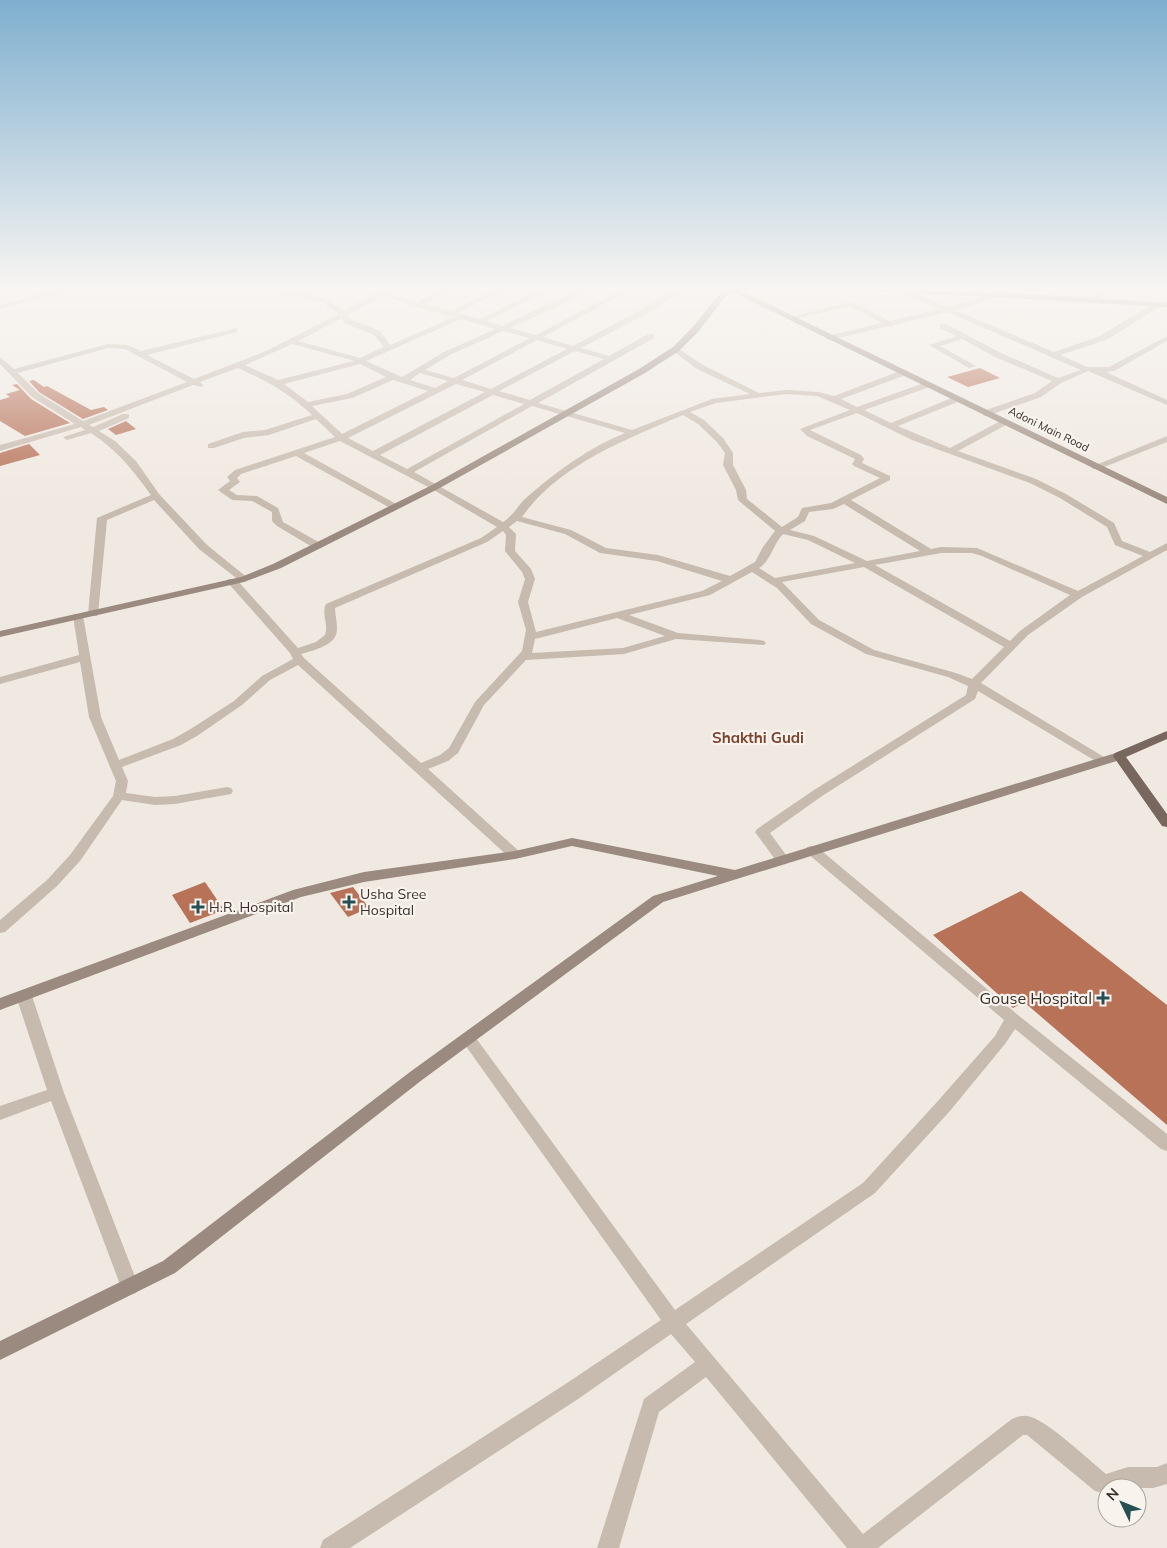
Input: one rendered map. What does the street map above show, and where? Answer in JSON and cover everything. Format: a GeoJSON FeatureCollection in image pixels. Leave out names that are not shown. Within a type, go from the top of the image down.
{"type":"FeatureCollection","features":[{"type":"Feature","properties":{"kind":"main road"},"geometry":{"type":"LineString","coordinates":[[1167,735],[1118,756],[1167,823]]}},
{"type":"Feature","properties":{"kind":"street"},"geometry":{"type":"LineString","coordinates":[[2,361],[36,395],[112,443],[133,464],[156,496],[238,580],[297,656],[418,769],[515,855]]}},
{"type":"Feature","properties":{"kind":"street"},"geometry":{"type":"LineString","coordinates":[[12,372],[52,361]]}},
{"type":"Feature","properties":{"kind":"street"},"geometry":{"type":"LineString","coordinates":[[0,453],[94,430],[199,385],[154,361]]}},
{"type":"Feature","properties":{"kind":"street"},"geometry":{"type":"LineString","coordinates":[[0,448],[83,424],[246,361]]}},
{"type":"Feature","properties":{"kind":"street"},"geometry":{"type":"LineString","coordinates":[[277,383],[361,361]]}},
{"type":"Feature","properties":{"kind":"street"},"geometry":{"type":"LineString","coordinates":[[362,361],[393,378],[436,391]]}},
{"type":"Feature","properties":{"kind":"street"},"geometry":{"type":"LineString","coordinates":[[404,380],[418,370],[436,361]]}},
{"type":"Feature","properties":{"kind":"street"},"geometry":{"type":"LineString","coordinates":[[318,546],[280,524],[277,521],[277,512],[275,510],[254,498],[235,498],[223,491],[235,482],[232,477],[238,472],[341,438],[493,361]]}},
{"type":"Feature","properties":{"kind":"street"},"geometry":{"type":"LineString","coordinates":[[372,455],[549,361]]}},
{"type":"Feature","properties":{"kind":"street"},"geometry":{"type":"LineString","coordinates":[[406,472],[607,361]]}},
{"type":"Feature","properties":{"kind":"street"},"geometry":{"type":"LineString","coordinates":[[0,634],[238,580],[277,566],[434,487],[657,361]]}},
{"type":"Feature","properties":{"kind":"street"},"geometry":{"type":"LineString","coordinates":[[692,361],[700,367],[757,395]]}},
{"type":"Feature","properties":{"kind":"street","name":"Adoni Main Road"},"geometry":{"type":"LineString","coordinates":[[878,361],[1167,501]]}},
{"type":"Feature","properties":{"kind":"street"},"geometry":{"type":"LineString","coordinates":[[963,361],[972,366]]}},
{"type":"Feature","properties":{"kind":"street"},"geometry":{"type":"LineString","coordinates":[[1012,361],[1058,381]]}},
{"type":"Feature","properties":{"kind":"street"},"geometry":{"type":"LineString","coordinates":[[1068,361],[1086,369],[1095,370],[1111,368],[1124,361]]}},
{"type":"Feature","properties":{"kind":"street"},"geometry":{"type":"LineString","coordinates":[[238,365],[277,383],[307,405],[341,438],[434,487],[504,527],[511,534],[510,551],[527,571],[530,579],[523,602],[531,630],[529,646],[523,657],[479,704],[454,750],[444,758],[418,769]]}},
{"type":"Feature","properties":{"kind":"street"},"geometry":{"type":"LineString","coordinates":[[986,413],[1038,395],[1058,381],[1084,372],[1086,369]]}},
{"type":"Feature","properties":{"kind":"street"},"geometry":{"type":"LineString","coordinates":[[418,370],[492,393],[633,432]]}},
{"type":"Feature","properties":{"kind":"street"},"geometry":{"type":"LineString","coordinates":[[1095,370],[1167,403]]}},
{"type":"Feature","properties":{"kind":"street"},"geometry":{"type":"LineString","coordinates":[[834,399],[903,373]]}},
{"type":"Feature","properties":{"kind":"street"},"geometry":{"type":"LineString","coordinates":[[307,405],[349,396],[393,378]]}},
{"type":"Feature","properties":{"kind":"street"},"geometry":{"type":"LineString","coordinates":[[531,637],[706,593],[752,568],[762,560],[771,542],[781,531],[802,519],[805,510],[833,506],[887,478],[857,464],[860,459],[810,434],[804,428],[927,384]]}},
{"type":"Feature","properties":{"kind":"street"},"geometry":{"type":"LineString","coordinates":[[116,765],[178,742],[238,703],[266,678],[297,656],[320,644],[329,636],[333,629],[329,610],[330,606],[484,540],[516,518],[528,501],[571,466],[611,442],[633,432],[715,401],[757,395],[801,392],[834,399],[889,427],[1033,481],[1063,496],[1111,525],[1118,543],[1151,556]]}},
{"type":"Feature","properties":{"kind":"street"},"geometry":{"type":"LineString","coordinates":[[889,427],[957,399]]}},
{"type":"Feature","properties":{"kind":"street"},"geometry":{"type":"LineString","coordinates":[[683,412],[701,422],[720,440],[729,453],[728,465],[741,490],[743,500],[781,531],[812,538],[866,564],[1011,646]]}},
{"type":"Feature","properties":{"kind":"street"},"geometry":{"type":"LineString","coordinates":[[211,446],[243,435],[266,433],[317,416]]}},
{"type":"Feature","properties":{"kind":"street"},"geometry":{"type":"LineString","coordinates":[[951,451],[1005,422]]}},
{"type":"Feature","properties":{"kind":"street"},"geometry":{"type":"LineString","coordinates":[[1096,467],[1167,439]]}},
{"type":"Feature","properties":{"kind":"street"},"geometry":{"type":"LineString","coordinates":[[297,453],[395,507]]}},
{"type":"Feature","properties":{"kind":"street"},"geometry":{"type":"LineString","coordinates":[[94,614],[102,518],[156,496]]}},
{"type":"Feature","properties":{"kind":"street"},"geometry":{"type":"LineString","coordinates":[[844,500],[929,552]]}},
{"type":"Feature","properties":{"kind":"street"},"geometry":{"type":"LineString","coordinates":[[516,518],[568,532],[604,551],[658,558],[732,580]]}},
{"type":"Feature","properties":{"kind":"street"},"geometry":{"type":"LineString","coordinates":[[782,860],[762,832],[818,793],[971,697],[974,684],[1024,633],[1078,595],[1167,546]]}},
{"type":"Feature","properties":{"kind":"street"},"geometry":{"type":"LineString","coordinates":[[772,581],[941,550],[973,550],[1078,595]]}},
{"type":"Feature","properties":{"kind":"street"},"geometry":{"type":"LineString","coordinates":[[752,568],[781,586],[815,622],[870,652],[952,675],[974,684],[1104,760]]}},
{"type":"Feature","properties":{"kind":"street"},"geometry":{"type":"LineString","coordinates":[[617,614],[676,636],[760,643]]}},
{"type":"Feature","properties":{"kind":"street"},"geometry":{"type":"LineString","coordinates":[[0,928],[52,883],[76,858],[119,796],[122,780],[95,717],[78,616]]}},
{"type":"Feature","properties":{"kind":"street"},"geometry":{"type":"LineString","coordinates":[[523,657],[624,651],[676,636]]}},
{"type":"Feature","properties":{"kind":"street"},"geometry":{"type":"LineString","coordinates":[[0,681],[85,657]]}},
{"type":"Feature","properties":{"kind":"street"},"geometry":{"type":"LineString","coordinates":[[0,1351],[170,1267],[416,1076],[658,899],[1118,756]]}},
{"type":"Feature","properties":{"kind":"street"},"geometry":{"type":"LineString","coordinates":[[119,796],[175,800],[227,791]]}},
{"type":"Feature","properties":{"kind":"street"},"geometry":{"type":"LineString","coordinates":[[0,1004],[298,893],[364,877],[515,855],[572,842],[735,875]]}},
{"type":"Feature","properties":{"kind":"street"},"geometry":{"type":"LineString","coordinates":[[812,850],[1013,1020],[1167,1144]]}},
{"type":"Feature","properties":{"kind":"street"},"geometry":{"type":"LineString","coordinates":[[24,996],[56,1093],[130,1287]]}},
{"type":"Feature","properties":{"kind":"street"},"geometry":{"type":"LineString","coordinates":[[331,1548],[570,1392],[869,1188],[943,1107],[1000,1040],[1013,1020]]}},
{"type":"Feature","properties":{"kind":"street"},"geometry":{"type":"LineString","coordinates":[[468,1038],[673,1322],[861,1548],[1019,1426],[1033,1427],[1102,1484],[1110,1485],[1129,1477],[1161,1478],[1167,1473]]}},
{"type":"Feature","properties":{"kind":"street"},"geometry":{"type":"LineString","coordinates":[[0,1113],[56,1093]]}},
{"type":"Feature","properties":{"kind":"street"},"geometry":{"type":"LineString","coordinates":[[608,1548],[652,1406],[708,1364]]}},
{"type":"Feature","properties":{"kind":"building"},"geometry":{"type":"Polygon","coordinates":[[[980,368],[1000,378],[968,387],[947,377],[980,368]]]}},
{"type":"Feature","properties":{"kind":"building"},"geometry":{"type":"Polygon","coordinates":[[[34,380],[44,387],[47,386],[91,410],[104,407],[108,410],[83,419],[39,392],[29,381],[34,380]]]}},
{"type":"Feature","properties":{"kind":"building"},"geometry":{"type":"Polygon","coordinates":[[[17,384],[31,399],[70,423],[25,436],[0,421],[0,400],[10,397],[6,394],[20,390],[12,385],[17,384]]]}},
{"type":"Feature","properties":{"kind":"building"},"geometry":{"type":"Polygon","coordinates":[[[126,421],[136,429],[116,435],[108,429],[126,421]]]}},
{"type":"Feature","properties":{"kind":"building"},"geometry":{"type":"Polygon","coordinates":[[[29,444],[40,455],[0,466],[0,453],[29,444]]]}},
{"type":"Feature","properties":{"kind":"building"},"geometry":{"type":"Polygon","coordinates":[[[205,882],[224,910],[190,923],[172,895],[205,882]]]}},
{"type":"Feature","properties":{"kind":"building"},"geometry":{"type":"Polygon","coordinates":[[[353,887],[369,908],[348,917],[330,893],[353,887]]]}},
{"type":"Feature","properties":{"kind":"building"},"geometry":{"type":"Polygon","coordinates":[[[1021,891],[1167,1005],[1167,1125],[1024,1002],[1013,1008],[933,935],[1021,891]]]}},
{"type":"Feature","properties":{"kind":"place","name":"Usha Sree Hospital"},"geometry":{"type":"Point","coordinates":[349,902]}},
{"type":"Feature","properties":{"kind":"place","name":"H.R. Hospital"},"geometry":{"type":"Point","coordinates":[198,907]}},
{"type":"Feature","properties":{"kind":"place","name":"Gouse Hospital"},"geometry":{"type":"Point","coordinates":[1103,998]}},
{"type":"Feature","properties":{"kind":"district","name":"Shakthi Gudi"},"geometry":{"type":"Point","coordinates":[758,737]}}]}
